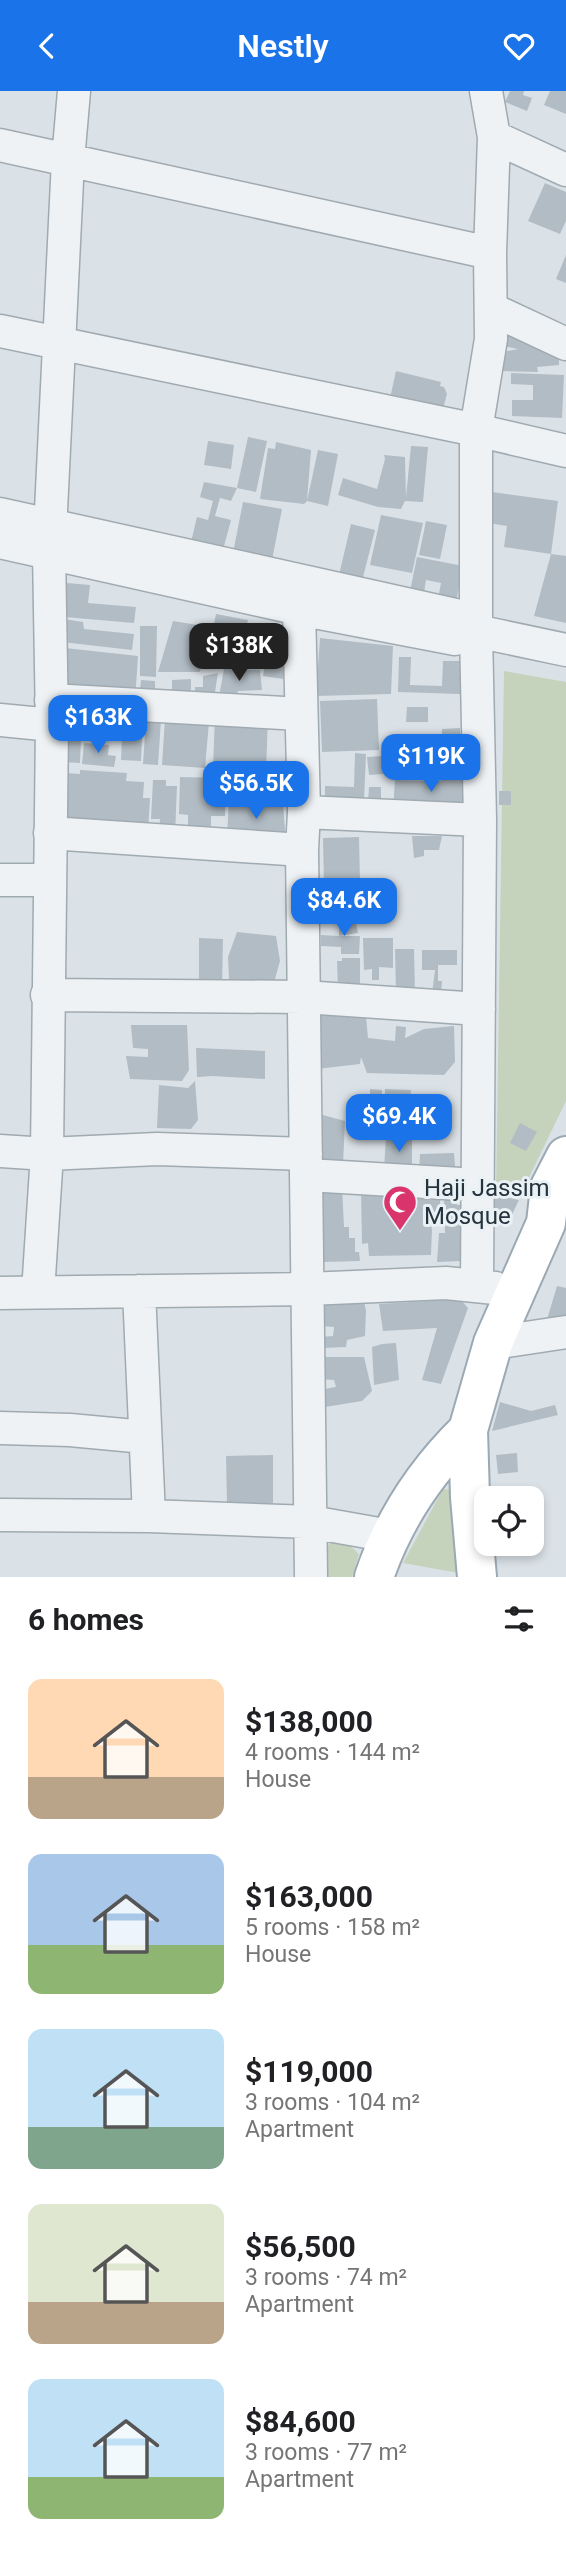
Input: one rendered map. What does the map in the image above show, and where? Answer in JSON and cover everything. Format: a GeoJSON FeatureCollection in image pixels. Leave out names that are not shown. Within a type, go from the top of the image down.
{"type":"FeatureCollection","features":[{"type":"Feature","properties":{"kind":"main road"},"geometry":{"type":"LineString","coordinates":[[477,1577],[468,1430],[493,1343],[515,1292],[556,1213],[550,1187],[566,1156]]}},
{"type":"Feature","properties":{"kind":"main road"},"geometry":{"type":"LineString","coordinates":[[374,1577],[390,1537],[423,1482],[468,1430]]}},
{"type":"Feature","properties":{"kind":"street"},"geometry":{"type":"LineString","coordinates":[[38,1292],[47,1154],[52,712],[50,538],[68,160],[74,91]]}},
{"type":"Feature","properties":{"kind":"street"},"geometry":{"type":"LineString","coordinates":[[477,1284],[480,820],[476,430],[491,339],[490,253],[494,137],[486,91]]}},
{"type":"Feature","properties":{"kind":"street"},"geometry":{"type":"LineString","coordinates":[[494,137],[566,170]]}},
{"type":"Feature","properties":{"kind":"street"},"geometry":{"type":"LineString","coordinates":[[0,145],[490,253]]}},
{"type":"Feature","properties":{"kind":"street"},"geometry":{"type":"LineString","coordinates":[[491,309],[566,344]]}},
{"type":"Feature","properties":{"kind":"street"},"geometry":{"type":"LineString","coordinates":[[0,331],[566,451]]}},
{"type":"Feature","properties":{"kind":"street"},"geometry":{"type":"LineString","coordinates":[[0,514],[50,538],[299,609],[455,639],[476,631]]}},
{"type":"Feature","properties":{"kind":"street"},"geometry":{"type":"LineString","coordinates":[[0,542],[50,538],[456,615],[476,631],[566,650]]}},
{"type":"Feature","properties":{"kind":"street"},"geometry":{"type":"LineString","coordinates":[[299,609],[304,812],[302,850],[311,1577]]}},
{"type":"Feature","properties":{"kind":"street"},"geometry":{"type":"LineString","coordinates":[[0,720],[52,712],[302,714]]}},
{"type":"Feature","properties":{"kind":"street"},"geometry":{"type":"LineString","coordinates":[[304,812],[480,820]]}},
{"type":"Feature","properties":{"kind":"street"},"geometry":{"type":"LineString","coordinates":[[50,833],[302,850]]}},
{"type":"Feature","properties":{"kind":"street"},"geometry":{"type":"LineString","coordinates":[[0,880],[49,880]]}},
{"type":"Feature","properties":{"kind":"street"},"geometry":{"type":"LineString","coordinates":[[47,995],[304,997],[479,1009]]}},
{"type":"Feature","properties":{"kind":"street"},"geometry":{"type":"LineString","coordinates":[[0,1150],[47,1154],[157,1149],[478,1185]]}},
{"type":"Feature","properties":{"kind":"street"},"geometry":{"type":"LineString","coordinates":[[0,1293],[308,1289],[446,1283],[477,1284],[515,1292]]}},
{"type":"Feature","properties":{"kind":"street"},"geometry":{"type":"LineString","coordinates":[[139,1291],[149,1516]]}},
{"type":"Feature","properties":{"kind":"street"},"geometry":{"type":"LineString","coordinates":[[493,1343],[566,1332]]}},
{"type":"Feature","properties":{"kind":"street"},"geometry":{"type":"LineString","coordinates":[[0,1428],[70,1430],[145,1437]]}},
{"type":"Feature","properties":{"kind":"street"},"geometry":{"type":"LineString","coordinates":[[0,1515],[149,1516],[311,1522],[390,1537]]}},
{"type":"Feature","properties":{"kind":"green space"},"geometry":{"type":"Polygon","coordinates":[[[504,671],[566,682],[566,1101],[519,1198],[496,1192],[504,671]]]}},
{"type":"Feature","properties":{"kind":"green space"},"geometry":{"type":"Polygon","coordinates":[[[443,1489],[454,1490],[459,1573],[403,1563],[443,1489]]]}},
{"type":"Feature","properties":{"kind":"green space"},"geometry":{"type":"Polygon","coordinates":[[[338,1541],[349,1545],[359,1554],[352,1577],[326,1577],[325,1549],[330,1543],[338,1541]]]}},
{"type":"Feature","properties":{"kind":"building"},"geometry":{"type":"Polygon","coordinates":[[[510,91],[524,91],[523,95],[532,98],[527,111],[505,102],[510,91]]]}},
{"type":"Feature","properties":{"kind":"building"},"geometry":{"type":"Polygon","coordinates":[[[550,91],[566,91],[566,114],[544,105],[550,91]]]}},
{"type":"Feature","properties":{"kind":"building"},"geometry":{"type":"Polygon","coordinates":[[[545,183],[566,192],[566,221],[560,234],[528,221],[545,183]]]}},
{"type":"Feature","properties":{"kind":"building"},"geometry":{"type":"Polygon","coordinates":[[[566,255],[566,283],[556,279],[566,255]]]}},
{"type":"Feature","properties":{"kind":"building"},"geometry":{"type":"Polygon","coordinates":[[[497,326],[559,346],[559,365],[537,367],[538,372],[503,371],[498,353],[518,349],[497,345],[497,326]]]}},
{"type":"Feature","properties":{"kind":"building"},"geometry":{"type":"Polygon","coordinates":[[[396,371],[441,382],[440,386],[444,387],[447,394],[444,405],[436,415],[389,403],[396,371]]]}},
{"type":"Feature","properties":{"kind":"building"},"geometry":{"type":"Polygon","coordinates":[[[511,373],[564,375],[562,418],[512,416],[512,400],[533,400],[533,385],[511,384],[511,373]]]}},
{"type":"Feature","properties":{"kind":"building"},"geometry":{"type":"Polygon","coordinates":[[[248,437],[267,441],[256,492],[237,488],[248,437]]]}},
{"type":"Feature","properties":{"kind":"building"},"geometry":{"type":"Polygon","coordinates":[[[208,441],[234,445],[231,469],[204,465],[208,441]]]}},
{"type":"Feature","properties":{"kind":"building"},"geometry":{"type":"Polygon","coordinates":[[[276,442],[311,450],[307,501],[304,504],[260,499],[268,448],[275,449],[276,442]]]}},
{"type":"Feature","properties":{"kind":"building"},"geometry":{"type":"Polygon","coordinates":[[[411,446],[428,447],[423,502],[405,501],[401,509],[378,507],[338,495],[343,478],[377,489],[384,455],[405,457],[406,497],[411,446]]]}},
{"type":"Feature","properties":{"kind":"building"},"geometry":{"type":"Polygon","coordinates":[[[318,450],[338,454],[328,506],[307,501],[318,450]]]}},
{"type":"Feature","properties":{"kind":"building"},"geometry":{"type":"Polygon","coordinates":[[[204,482],[237,488],[231,501],[220,498],[215,516],[231,520],[223,550],[191,542],[197,517],[208,520],[213,501],[200,497],[204,482]]]}},
{"type":"Feature","properties":{"kind":"building"},"geometry":{"type":"Polygon","coordinates":[[[492,492],[558,501],[551,554],[504,547],[507,526],[488,523],[492,492]]]}},
{"type":"Feature","properties":{"kind":"building"},"geometry":{"type":"Polygon","coordinates":[[[243,502],[282,509],[272,560],[233,553],[243,502]]]}},
{"type":"Feature","properties":{"kind":"building"},"geometry":{"type":"Polygon","coordinates":[[[381,515],[423,523],[412,573],[370,565],[381,515]]]}},
{"type":"Feature","properties":{"kind":"building"},"geometry":{"type":"Polygon","coordinates":[[[426,521],[447,525],[440,559],[419,555],[426,521]]]}},
{"type":"Feature","properties":{"kind":"building"},"geometry":{"type":"Polygon","coordinates":[[[351,524],[375,530],[362,581],[339,575],[351,524]]]}},
{"type":"Feature","properties":{"kind":"building"},"geometry":{"type":"Polygon","coordinates":[[[551,554],[566,556],[566,623],[534,616],[551,554]]]}},
{"type":"Feature","properties":{"kind":"building"},"geometry":{"type":"Polygon","coordinates":[[[417,557],[463,566],[456,603],[438,599],[441,583],[426,580],[423,599],[409,596],[417,557]]]}},
{"type":"Feature","properties":{"kind":"building"},"geometry":{"type":"Polygon","coordinates":[[[67,583],[90,585],[88,603],[136,607],[134,623],[64,617],[67,583]]]}},
{"type":"Feature","properties":{"kind":"building"},"geometry":{"type":"Polygon","coordinates":[[[216,614],[248,620],[242,642],[236,641],[233,652],[209,648],[216,614]]]}},
{"type":"Feature","properties":{"kind":"building"},"geometry":{"type":"Polygon","coordinates":[[[64,619],[83,622],[84,629],[134,634],[132,650],[62,642],[64,619]]]}},
{"type":"Feature","properties":{"kind":"building"},"geometry":{"type":"Polygon","coordinates":[[[173,621],[210,627],[200,672],[158,672],[173,621]]]}},
{"type":"Feature","properties":{"kind":"building"},"geometry":{"type":"Polygon","coordinates":[[[140,626],[157,626],[156,677],[140,676],[140,626]]]}},
{"type":"Feature","properties":{"kind":"building"},"geometry":{"type":"Polygon","coordinates":[[[320,638],[393,646],[391,694],[316,696],[320,638]]]}},
{"type":"Feature","properties":{"kind":"building"},"geometry":{"type":"Polygon","coordinates":[[[65,648],[138,656],[135,701],[63,697],[65,648]]]}},
{"type":"Feature","properties":{"kind":"building"},"geometry":{"type":"Polygon","coordinates":[[[399,657],[411,657],[410,685],[442,686],[443,661],[461,661],[460,694],[398,692],[399,657]]]}},
{"type":"Feature","properties":{"kind":"building"},"geometry":{"type":"Polygon","coordinates":[[[266,659],[286,662],[283,679],[263,676],[266,659]]]}},
{"type":"Feature","properties":{"kind":"building"},"geometry":{"type":"Polygon","coordinates":[[[224,669],[260,670],[262,690],[238,691],[235,702],[218,702],[224,669]]]}},
{"type":"Feature","properties":{"kind":"building"},"geometry":{"type":"Polygon","coordinates":[[[218,673],[213,705],[195,706],[195,687],[203,687],[203,676],[218,673]]]}},
{"type":"Feature","properties":{"kind":"building"},"geometry":{"type":"Polygon","coordinates":[[[191,679],[191,705],[172,706],[172,680],[191,679]]]}},
{"type":"Feature","properties":{"kind":"building"},"geometry":{"type":"Polygon","coordinates":[[[141,680],[155,681],[155,701],[139,700],[141,680]]]}},
{"type":"Feature","properties":{"kind":"building"},"geometry":{"type":"Polygon","coordinates":[[[377,699],[379,750],[322,752],[320,701],[377,699]]]}},
{"type":"Feature","properties":{"kind":"building"},"geometry":{"type":"Polygon","coordinates":[[[407,707],[428,707],[428,722],[406,722],[407,707]]]}},
{"type":"Feature","properties":{"kind":"building"},"geometry":{"type":"Polygon","coordinates":[[[64,709],[121,713],[119,734],[63,730],[64,709]]]}},
{"type":"Feature","properties":{"kind":"building"},"geometry":{"type":"Polygon","coordinates":[[[215,715],[268,717],[266,771],[213,769],[215,715]]]}},
{"type":"Feature","properties":{"kind":"building"},"geometry":{"type":"Polygon","coordinates":[[[123,716],[143,716],[141,761],[121,760],[123,716]]]}},
{"type":"Feature","properties":{"kind":"building"},"geometry":{"type":"Polygon","coordinates":[[[165,719],[209,722],[205,768],[162,765],[165,719]]]}},
{"type":"Feature","properties":{"kind":"building"},"geometry":{"type":"Polygon","coordinates":[[[146,720],[161,720],[158,765],[143,764],[146,720]]]}},
{"type":"Feature","properties":{"kind":"building"},"geometry":{"type":"Polygon","coordinates":[[[460,728],[460,747],[442,748],[442,729],[460,728]]]}},
{"type":"Feature","properties":{"kind":"building"},"geometry":{"type":"Polygon","coordinates":[[[62,737],[81,739],[80,763],[61,762],[62,737]]]}},
{"type":"Feature","properties":{"kind":"building"},"geometry":{"type":"Polygon","coordinates":[[[84,743],[109,745],[108,755],[116,756],[114,767],[82,764],[84,743]]]}},
{"type":"Feature","properties":{"kind":"building"},"geometry":{"type":"Polygon","coordinates":[[[355,753],[366,754],[364,801],[325,800],[325,786],[354,787],[355,753]]]}},
{"type":"Feature","properties":{"kind":"building"},"geometry":{"type":"Polygon","coordinates":[[[398,755],[399,773],[369,775],[367,757],[398,755]]]}},
{"type":"Feature","properties":{"kind":"building"},"geometry":{"type":"Polygon","coordinates":[[[80,770],[127,773],[126,781],[144,782],[143,798],[150,798],[148,832],[63,825],[67,773],[80,774],[80,770]]]}},
{"type":"Feature","properties":{"kind":"building"},"geometry":{"type":"Polygon","coordinates":[[[441,774],[465,775],[463,811],[393,809],[395,780],[441,781],[441,774]]]}},
{"type":"Feature","properties":{"kind":"building"},"geometry":{"type":"Polygon","coordinates":[[[180,777],[226,778],[225,816],[211,816],[211,837],[188,837],[188,815],[179,814],[180,777]]]}},
{"type":"Feature","properties":{"kind":"building"},"geometry":{"type":"Polygon","coordinates":[[[153,780],[166,780],[166,786],[177,786],[175,835],[159,834],[160,819],[151,819],[153,780]]]}},
{"type":"Feature","properties":{"kind":"building"},"geometry":{"type":"Polygon","coordinates":[[[369,787],[381,787],[381,804],[368,803],[369,787]]]}},
{"type":"Feature","properties":{"kind":"building"},"geometry":{"type":"Polygon","coordinates":[[[499,791],[511,791],[511,805],[499,805],[499,791]]]}},
{"type":"Feature","properties":{"kind":"building"},"geometry":{"type":"Polygon","coordinates":[[[229,800],[283,805],[286,842],[227,837],[229,800]]]}},
{"type":"Feature","properties":{"kind":"building"},"geometry":{"type":"Polygon","coordinates":[[[412,836],[442,836],[439,850],[424,850],[424,856],[414,858],[412,836]]]}},
{"type":"Feature","properties":{"kind":"building"},"geometry":{"type":"Polygon","coordinates":[[[359,837],[360,883],[324,884],[323,838],[359,837]]]}},
{"type":"Feature","properties":{"kind":"building"},"geometry":{"type":"Polygon","coordinates":[[[378,887],[378,896],[338,897],[338,915],[318,916],[318,888],[378,887]]]}},
{"type":"Feature","properties":{"kind":"building"},"geometry":{"type":"Polygon","coordinates":[[[355,918],[358,933],[339,936],[339,920],[355,918]]]}},
{"type":"Feature","properties":{"kind":"building"},"geometry":{"type":"Polygon","coordinates":[[[237,932],[276,936],[280,961],[270,997],[230,997],[228,957],[237,932]]]}},
{"type":"Feature","properties":{"kind":"building"},"geometry":{"type":"Polygon","coordinates":[[[321,935],[360,936],[359,954],[341,954],[341,947],[321,946],[321,935]]]}},
{"type":"Feature","properties":{"kind":"building"},"geometry":{"type":"Polygon","coordinates":[[[199,938],[223,939],[222,988],[199,988],[199,938]]]}},
{"type":"Feature","properties":{"kind":"building"},"geometry":{"type":"Polygon","coordinates":[[[363,938],[393,938],[393,968],[379,967],[379,980],[372,980],[372,969],[364,970],[363,938]]]}},
{"type":"Feature","properties":{"kind":"building"},"geometry":{"type":"Polygon","coordinates":[[[395,949],[414,949],[415,994],[396,994],[395,949]]]}},
{"type":"Feature","properties":{"kind":"building"},"geometry":{"type":"Polygon","coordinates":[[[422,950],[457,950],[457,965],[438,965],[438,981],[442,981],[441,993],[432,993],[435,970],[422,970],[422,950]]]}},
{"type":"Feature","properties":{"kind":"building"},"geometry":{"type":"Polygon","coordinates":[[[342,958],[360,958],[360,989],[338,989],[337,961],[342,961],[342,958]]]}},
{"type":"Feature","properties":{"kind":"building"},"geometry":{"type":"Polygon","coordinates":[[[319,1012],[366,1016],[368,1038],[395,1041],[396,1026],[406,1027],[405,1038],[424,1029],[454,1026],[455,1062],[444,1075],[367,1073],[361,1057],[360,1064],[317,1069],[319,1012]]]}},
{"type":"Feature","properties":{"kind":"building"},"geometry":{"type":"Polygon","coordinates":[[[131,1025],[187,1025],[189,1070],[182,1081],[130,1079],[126,1056],[148,1057],[148,1049],[133,1048],[131,1025]]]}},
{"type":"Feature","properties":{"kind":"building"},"geometry":{"type":"Polygon","coordinates":[[[196,1048],[265,1051],[265,1079],[197,1077],[196,1048]]]}},
{"type":"Feature","properties":{"kind":"building"},"geometry":{"type":"Polygon","coordinates":[[[195,1081],[198,1120],[191,1129],[157,1128],[159,1085],[188,1088],[195,1081]]]}},
{"type":"Feature","properties":{"kind":"building"},"geometry":{"type":"Polygon","coordinates":[[[370,1089],[382,1090],[382,1111],[370,1116],[370,1089]]]}},
{"type":"Feature","properties":{"kind":"building"},"geometry":{"type":"Polygon","coordinates":[[[385,1089],[411,1090],[410,1102],[403,1108],[401,1123],[384,1121],[385,1089]]]}},
{"type":"Feature","properties":{"kind":"building"},"geometry":{"type":"Polygon","coordinates":[[[319,1114],[345,1121],[343,1165],[317,1164],[319,1114]]]}},
{"type":"Feature","properties":{"kind":"building"},"geometry":{"type":"Polygon","coordinates":[[[520,1123],[537,1132],[526,1151],[510,1143],[520,1123]]]}},
{"type":"Feature","properties":{"kind":"building"},"geometry":{"type":"Polygon","coordinates":[[[386,1135],[412,1136],[412,1173],[384,1170],[386,1135]]]}},
{"type":"Feature","properties":{"kind":"building"},"geometry":{"type":"Polygon","coordinates":[[[454,1153],[456,1179],[419,1172],[420,1154],[454,1153]]]}},
{"type":"Feature","properties":{"kind":"building"},"geometry":{"type":"Polygon","coordinates":[[[342,1186],[344,1227],[349,1227],[349,1238],[355,1238],[355,1252],[359,1252],[360,1261],[322,1262],[321,1187],[342,1186]]]}},
{"type":"Feature","properties":{"kind":"building","name":"Haji Jassim Mosque"},"geometry":{"type":"Polygon","coordinates":[[[361,1190],[429,1196],[429,1200],[440,1200],[440,1215],[423,1215],[423,1220],[430,1220],[432,1230],[431,1255],[369,1256],[368,1243],[362,1244],[361,1190]]]}},
{"type":"Feature","properties":{"kind":"building"},"geometry":{"type":"Polygon","coordinates":[[[495,1195],[519,1200],[506,1227],[494,1225],[495,1195]]]}},
{"type":"Feature","properties":{"kind":"building"},"geometry":{"type":"Polygon","coordinates":[[[457,1196],[457,1205],[461,1205],[462,1261],[437,1262],[439,1233],[445,1233],[444,1197],[457,1196]]]}},
{"type":"Feature","properties":{"kind":"building"},"geometry":{"type":"Polygon","coordinates":[[[557,1286],[566,1288],[566,1324],[545,1326],[557,1286]]]}},
{"type":"Feature","properties":{"kind":"building"},"geometry":{"type":"Polygon","coordinates":[[[363,1297],[366,1311],[365,1336],[347,1340],[346,1347],[322,1348],[320,1337],[333,1336],[334,1327],[320,1326],[318,1302],[363,1297]]]}},
{"type":"Feature","properties":{"kind":"building"},"geometry":{"type":"Polygon","coordinates":[[[460,1299],[468,1308],[441,1384],[422,1380],[437,1328],[383,1331],[379,1304],[460,1299]]]}},
{"type":"Feature","properties":{"kind":"building"},"geometry":{"type":"Polygon","coordinates":[[[396,1343],[399,1380],[374,1385],[372,1347],[396,1343]]]}},
{"type":"Feature","properties":{"kind":"building"},"geometry":{"type":"Polygon","coordinates":[[[325,1357],[364,1357],[372,1391],[362,1401],[319,1408],[319,1390],[336,1387],[334,1380],[316,1379],[315,1366],[325,1357]]]}},
{"type":"Feature","properties":{"kind":"building"},"geometry":{"type":"Polygon","coordinates":[[[500,1402],[531,1411],[555,1405],[558,1415],[492,1431],[500,1402]]]}},
{"type":"Feature","properties":{"kind":"building"},"geometry":{"type":"Polygon","coordinates":[[[517,1453],[518,1472],[498,1474],[496,1455],[517,1453]]]}},
{"type":"Feature","properties":{"kind":"building"},"geometry":{"type":"Polygon","coordinates":[[[273,1455],[273,1503],[227,1503],[226,1456],[273,1455]]]}},
{"type":"Feature","properties":{"kind":"place","name":"Haji Jassim Mosque"},"geometry":{"type":"Point","coordinates":[400,1232]}}]}
